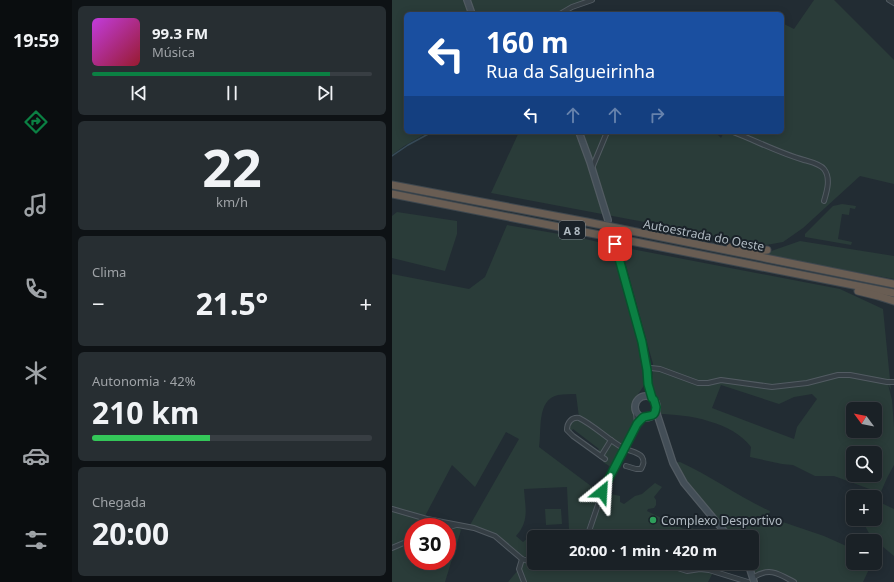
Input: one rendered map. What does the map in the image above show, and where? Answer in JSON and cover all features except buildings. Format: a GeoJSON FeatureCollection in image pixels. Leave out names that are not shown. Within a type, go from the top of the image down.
{"type":"FeatureCollection","features":[{"type":"Feature","properties":{"kind":"highway","name":"Autoestrada do Oeste"},"geometry":{"type":"LineString","coordinates":[[392,186],[587,222],[663,239],[894,284]]}},
{"type":"Feature","properties":{"kind":"highway","name":"Autoestrada do Oeste"},"geometry":{"type":"LineString","coordinates":[[392,194],[894,293]]}},
{"type":"Feature","properties":{"kind":"highway"},"geometry":{"type":"LineString","coordinates":[[663,239],[690,240],[755,251],[767,250]]}},
{"type":"Feature","properties":{"kind":"highway"},"geometry":{"type":"LineString","coordinates":[[830,281],[844,288],[878,296],[894,302]]}},
{"type":"Feature","properties":{"kind":"street"},"geometry":{"type":"LineString","coordinates":[[467,0],[471,12]]}},
{"type":"Feature","properties":{"kind":"street"},"geometry":{"type":"LineString","coordinates":[[563,12],[572,7],[592,0]]}},
{"type":"Feature","properties":{"kind":"street"},"geometry":{"type":"LineString","coordinates":[[889,0],[894,3]]}},
{"type":"Feature","properties":{"kind":"street"},"geometry":{"type":"LineString","coordinates":[[580,134],[608,220]]}},
{"type":"Feature","properties":{"kind":"street"},"geometry":{"type":"LineString","coordinates":[[592,168],[606,134]]}},
{"type":"Feature","properties":{"kind":"street"},"geometry":{"type":"LineString","coordinates":[[737,134],[780,153],[823,168],[828,175],[827,190],[824,201]]}},
{"type":"Feature","properties":{"kind":"street"},"geometry":{"type":"LineString","coordinates":[[615,244],[642,342],[648,384],[652,398],[656,404],[658,421],[673,463],[684,483],[723,530]]}},
{"type":"Feature","properties":{"kind":"street"},"geometry":{"type":"LineString","coordinates":[[647,370],[651,368],[660,368],[698,383],[708,383],[721,380],[772,387],[807,383],[838,375],[850,375],[894,382]]}},
{"type":"Feature","properties":{"kind":"street"},"geometry":{"type":"LineString","coordinates":[[637,424],[636,403],[643,397],[648,384]]}},
{"type":"Feature","properties":{"kind":"street"},"geometry":{"type":"LineString","coordinates":[[643,397],[652,398]]}},
{"type":"Feature","properties":{"kind":"street"},"geometry":{"type":"LineString","coordinates":[[589,530],[603,490],[637,424],[656,411]]}},
{"type":"Feature","properties":{"kind":"street"},"geometry":{"type":"LineString","coordinates":[[636,412],[658,421]]}},
{"type":"Feature","properties":{"kind":"street"},"geometry":{"type":"LineString","coordinates":[[606,460],[567,430],[569,420],[579,418],[625,449],[641,456],[644,459],[644,464],[641,469],[636,470],[626,466]]}},
{"type":"Feature","properties":{"kind":"street"},"geometry":{"type":"LineString","coordinates":[[601,456],[611,440]]}},
{"type":"Feature","properties":{"kind":"street"},"geometry":{"type":"LineString","coordinates":[[392,509],[424,518]]}},
{"type":"Feature","properties":{"kind":"street"},"geometry":{"type":"LineString","coordinates":[[456,525],[474,528],[495,536],[522,559],[527,560]]}},
{"type":"Feature","properties":{"kind":"street"},"geometry":{"type":"LineString","coordinates":[[392,548],[404,543]]}},
{"type":"Feature","properties":{"kind":"street"},"geometry":{"type":"LineString","coordinates":[[522,559],[519,569],[524,582]]}},
{"type":"Feature","properties":{"kind":"street"},"geometry":{"type":"LineString","coordinates":[[709,570],[748,582]]}},
{"type":"Feature","properties":{"kind":"street"},"geometry":{"type":"LineString","coordinates":[[750,570],[754,580],[762,572],[767,571],[794,582]]}},
{"type":"Feature","properties":{"kind":"green space"},"geometry":{"type":"Polygon","coordinates":[[[392,0],[592,0],[565,12],[404,12],[404,134],[423,135],[392,155],[392,0]]]}},
{"type":"Feature","properties":{"kind":"green space"},"geometry":{"type":"Polygon","coordinates":[[[814,0],[834,0],[894,60],[894,184],[860,176],[803,228],[783,242],[761,246],[692,231],[491,193],[518,134],[717,134],[721,138],[723,134],[784,134],[784,24],[794,29],[814,0]]]}},
{"type":"Feature","properties":{"kind":"green space"},"geometry":{"type":"Polygon","coordinates":[[[842,204],[856,206],[855,209],[850,208],[849,215],[842,214],[838,239],[852,242],[851,245],[805,237],[805,234],[833,206],[842,204]]]}},
{"type":"Feature","properties":{"kind":"green space"},"geometry":{"type":"Polygon","coordinates":[[[397,212],[457,221],[457,234],[445,271],[392,258],[392,216],[397,212]]]}},
{"type":"Feature","properties":{"kind":"green space"},"geometry":{"type":"Polygon","coordinates":[[[507,225],[577,237],[611,245],[644,371],[643,387],[632,403],[637,424],[614,469],[603,462],[605,460],[596,453],[599,449],[573,429],[570,433],[567,430],[569,421],[579,417],[576,394],[558,395],[551,398],[546,403],[541,417],[539,447],[599,492],[586,530],[569,530],[567,487],[524,489],[526,514],[523,525],[516,536],[523,542],[527,539],[527,557],[522,556],[497,535],[470,525],[519,439],[506,432],[475,487],[452,465],[424,518],[404,518],[404,570],[449,570],[445,582],[392,582],[392,274],[469,289],[485,277],[507,225]]]}},
{"type":"Feature","properties":{"kind":"green space"},"geometry":{"type":"Polygon","coordinates":[[[800,241],[894,256],[894,279],[760,255],[800,241]]]}},
{"type":"Feature","properties":{"kind":"green space"},"geometry":{"type":"Polygon","coordinates":[[[621,247],[840,289],[883,309],[891,390],[888,384],[892,400],[894,427],[894,465],[882,490],[872,490],[850,482],[882,482],[882,446],[846,446],[846,480],[834,476],[815,476],[793,465],[750,457],[751,447],[743,438],[733,431],[709,421],[696,418],[670,414],[658,414],[659,402],[652,387],[653,364],[621,247]],[[721,385],[712,408],[794,439],[797,427],[817,399],[812,394],[794,397],[779,404],[721,385]]]}},
{"type":"Feature","properties":{"kind":"green space"},"geometry":{"type":"Polygon","coordinates":[[[680,462],[770,511],[768,517],[824,536],[846,546],[846,570],[869,570],[863,582],[794,582],[767,571],[761,571],[756,574],[753,570],[759,570],[759,530],[724,530],[685,482],[674,463],[680,462]]]}},
{"type":"Feature","properties":{"kind":"green space"},"geometry":{"type":"Polygon","coordinates":[[[655,483],[662,487],[654,497],[656,500],[656,505],[654,508],[648,509],[647,511],[686,530],[589,530],[602,492],[620,496],[620,502],[624,504],[635,496],[642,494],[655,483]]]}},
{"type":"Feature","properties":{"kind":"green space"},"geometry":{"type":"Polygon","coordinates":[[[882,503],[894,509],[894,556],[882,546],[882,534],[869,534],[865,526],[882,526],[882,503]]]}},
{"type":"Feature","properties":{"kind":"green space"},"geometry":{"type":"Polygon","coordinates":[[[545,509],[561,509],[562,524],[546,525],[545,509]]]}},
{"type":"Feature","properties":{"kind":"green space"},"geometry":{"type":"Polygon","coordinates":[[[456,525],[461,530],[456,546],[456,525]]]}},
{"type":"Feature","properties":{"kind":"green space"},"geometry":{"type":"Polygon","coordinates":[[[522,559],[527,561],[527,570],[714,570],[708,582],[508,582],[519,569],[522,559]]]}},
{"type":"Feature","properties":{"kind":"waterway"},"geometry":{"type":"LineString","coordinates":[[392,156],[428,134]]}},
{"type":"Feature","properties":{"kind":"place","name":"Complexo Desportivo"},"geometry":{"type":"Point","coordinates":[653,520]}},
{"type":"Feature","properties":{"kind":"route"},"geometry":{"type":"LineString","coordinates":[[602,492],[637,424],[644,417],[649,417],[656,411],[656,404],[652,398],[648,384],[642,342],[615,244]]}}]}
